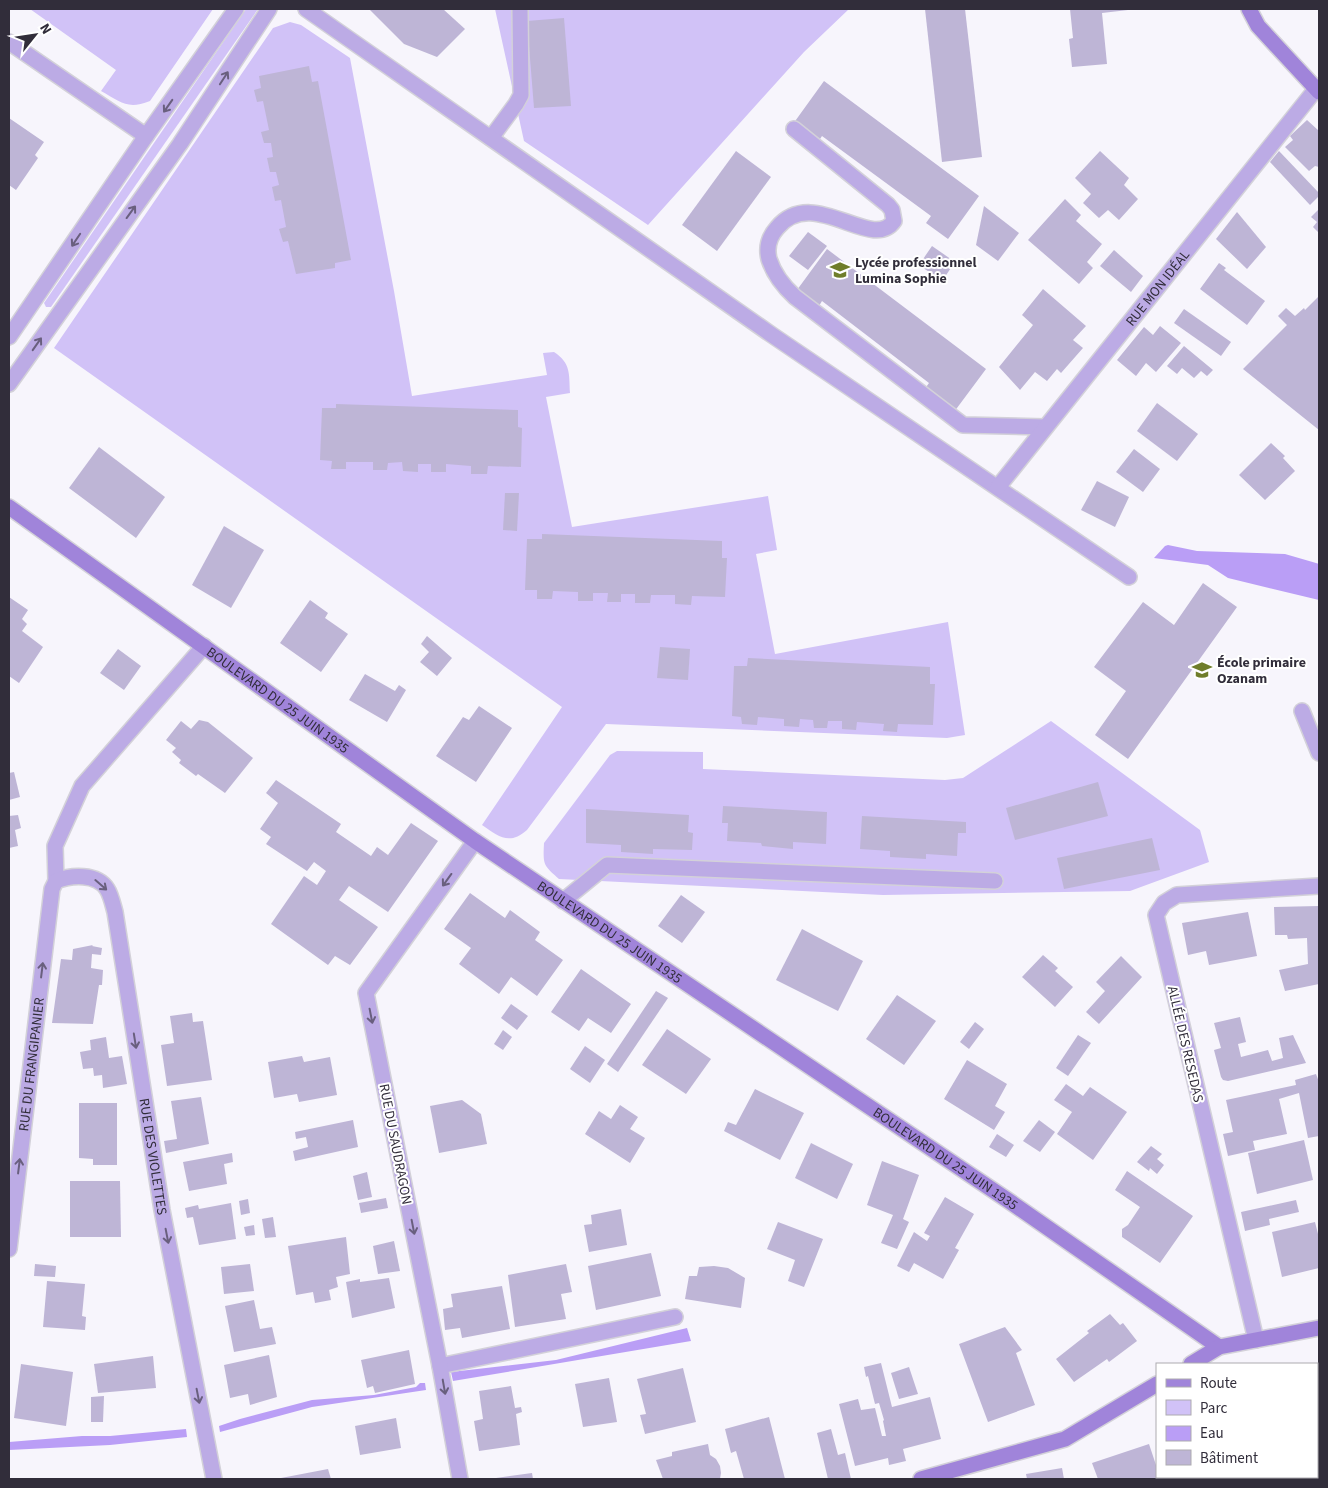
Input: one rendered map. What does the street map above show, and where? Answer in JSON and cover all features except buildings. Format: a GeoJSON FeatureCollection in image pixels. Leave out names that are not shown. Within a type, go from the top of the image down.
{"type":"FeatureCollection","features":[{"type":"Feature","properties":{"kind":"main road"},"geometry":{"type":"LineString","coordinates":[[1249,9],[1258,26],[1318,91]]}},
{"type":"Feature","properties":{"kind":"main road","name":"BOULEVARD DU 25 JUIN 1935"},"geometry":{"type":"LineString","coordinates":[[9,507],[475,841],[1009,1201],[1219,1347]]}},
{"type":"Feature","properties":{"kind":"main road"},"geometry":{"type":"LineString","coordinates":[[1193,1363],[1219,1347],[1319,1328]]}},
{"type":"Feature","properties":{"kind":"main road"},"geometry":{"type":"LineString","coordinates":[[921,1479],[1066,1439],[1156,1385]]}},
{"type":"Feature","properties":{"kind":"street"},"geometry":{"type":"LineString","coordinates":[[9,337],[146,136],[236,9]]}},
{"type":"Feature","properties":{"kind":"street"},"geometry":{"type":"LineString","coordinates":[[9,384],[180,144],[269,9]]}},
{"type":"Feature","properties":{"kind":"street"},"geometry":{"type":"LineString","coordinates":[[306,9],[765,330],[1129,577]]}},
{"type":"Feature","properties":{"kind":"street"},"geometry":{"type":"LineString","coordinates":[[491,138],[521,95],[520,9]]}},
{"type":"Feature","properties":{"kind":"street"},"geometry":{"type":"LineString","coordinates":[[9,42],[146,136]]}},
{"type":"Feature","properties":{"kind":"street","name":"RUE MON IDÉAL"},"geometry":{"type":"LineString","coordinates":[[998,487],[1318,91]]}},
{"type":"Feature","properties":{"kind":"street"},"geometry":{"type":"LineString","coordinates":[[794,129],[888,205],[892,210],[894,221],[887,228],[879,230],[867,229],[823,214],[811,212],[800,213],[788,219],[780,224],[768,241],[767,253],[771,268],[783,286],[963,425],[1045,427]]}},
{"type":"Feature","properties":{"kind":"street","name":"RUE DU FRANGIPANIER"},"geometry":{"type":"LineString","coordinates":[[9,1249],[50,898],[56,881],[55,846],[82,786],[204,646]]}},
{"type":"Feature","properties":{"kind":"street"},"geometry":{"type":"LineString","coordinates":[[1302,711],[1319,753]]}},
{"type":"Feature","properties":{"kind":"street","name":"RUE DU SAUDRAGON"},"geometry":{"type":"LineString","coordinates":[[460,1479],[440,1366],[366,993],[475,841]]}},
{"type":"Feature","properties":{"kind":"street"},"geometry":{"type":"LineString","coordinates":[[563,901],[608,866],[996,880]]}},
{"type":"Feature","properties":{"kind":"street","name":"RUE DES VIOLETTES"},"geometry":{"type":"LineString","coordinates":[[56,881],[70,876],[94,878],[107,889],[115,912],[162,1210],[214,1479]]}},
{"type":"Feature","properties":{"kind":"street","name":"ALLÉE DES RESEDAS"},"geometry":{"type":"LineString","coordinates":[[1256,1340],[1156,915],[1164,903],[1177,895],[1319,886]]}},
{"type":"Feature","properties":{"kind":"street"},"geometry":{"type":"LineString","coordinates":[[440,1366],[675,1317]]}},
{"type":"Feature","properties":{"kind":"green space"},"geometry":{"type":"Polygon","coordinates":[[[30,9],[213,9],[150,101],[130,105],[124,104],[101,91],[116,70],[30,9]]]}},
{"type":"Feature","properties":{"kind":"green space"},"geometry":{"type":"Polygon","coordinates":[[[246,9],[258,9],[51,307],[46,307],[44,303],[246,9]]]}},
{"type":"Feature","properties":{"kind":"green space"},"geometry":{"type":"Polygon","coordinates":[[[495,9],[849,9],[804,52],[648,225],[524,141],[495,9]]]}},
{"type":"Feature","properties":{"kind":"green space"},"geometry":{"type":"Polygon","coordinates":[[[290,22],[301,25],[350,58],[412,396],[547,375],[543,353],[554,352],[564,360],[569,375],[570,393],[546,397],[572,527],[768,496],[777,550],[756,554],[775,654],[948,622],[965,735],[947,738],[606,724],[527,830],[521,835],[515,838],[504,838],[482,825],[562,707],[54,348],[273,28],[290,22]]]}},
{"type":"Feature","properties":{"kind":"green space"},"geometry":{"type":"Polygon","coordinates":[[[1051,721],[1200,830],[1209,862],[1130,891],[883,895],[559,879],[545,864],[544,843],[610,755],[617,751],[703,752],[703,769],[945,780],[963,778],[1051,721]]]}},
{"type":"Feature","properties":{"kind":"water"},"geometry":{"type":"Polygon","coordinates":[[[1168,545],[1197,551],[1285,554],[1319,564],[1319,600],[1228,578],[1208,565],[1154,558],[1168,545]]]}},
{"type":"Feature","properties":{"kind":"water"},"geometry":{"type":"Polygon","coordinates":[[[687,1328],[691,1341],[453,1381],[451,1372],[556,1360],[687,1328]]]}},
{"type":"Feature","properties":{"kind":"water"},"geometry":{"type":"Polygon","coordinates":[[[420,1383],[425,1383],[426,1390],[312,1407],[220,1432],[219,1426],[312,1400],[374,1395],[416,1387],[420,1383]]]}},
{"type":"Feature","properties":{"kind":"water"},"geometry":{"type":"Polygon","coordinates":[[[186,1429],[187,1437],[110,1445],[9,1450],[9,1442],[186,1429]]]}},
{"type":"Feature","properties":{"kind":"place","name":"Lycée professionnel Lumina Sophie"},"geometry":{"type":"Point","coordinates":[840,270]}},
{"type":"Feature","properties":{"kind":"place","name":"École primaire Ozanam"},"geometry":{"type":"Point","coordinates":[1202,670]}}]}
